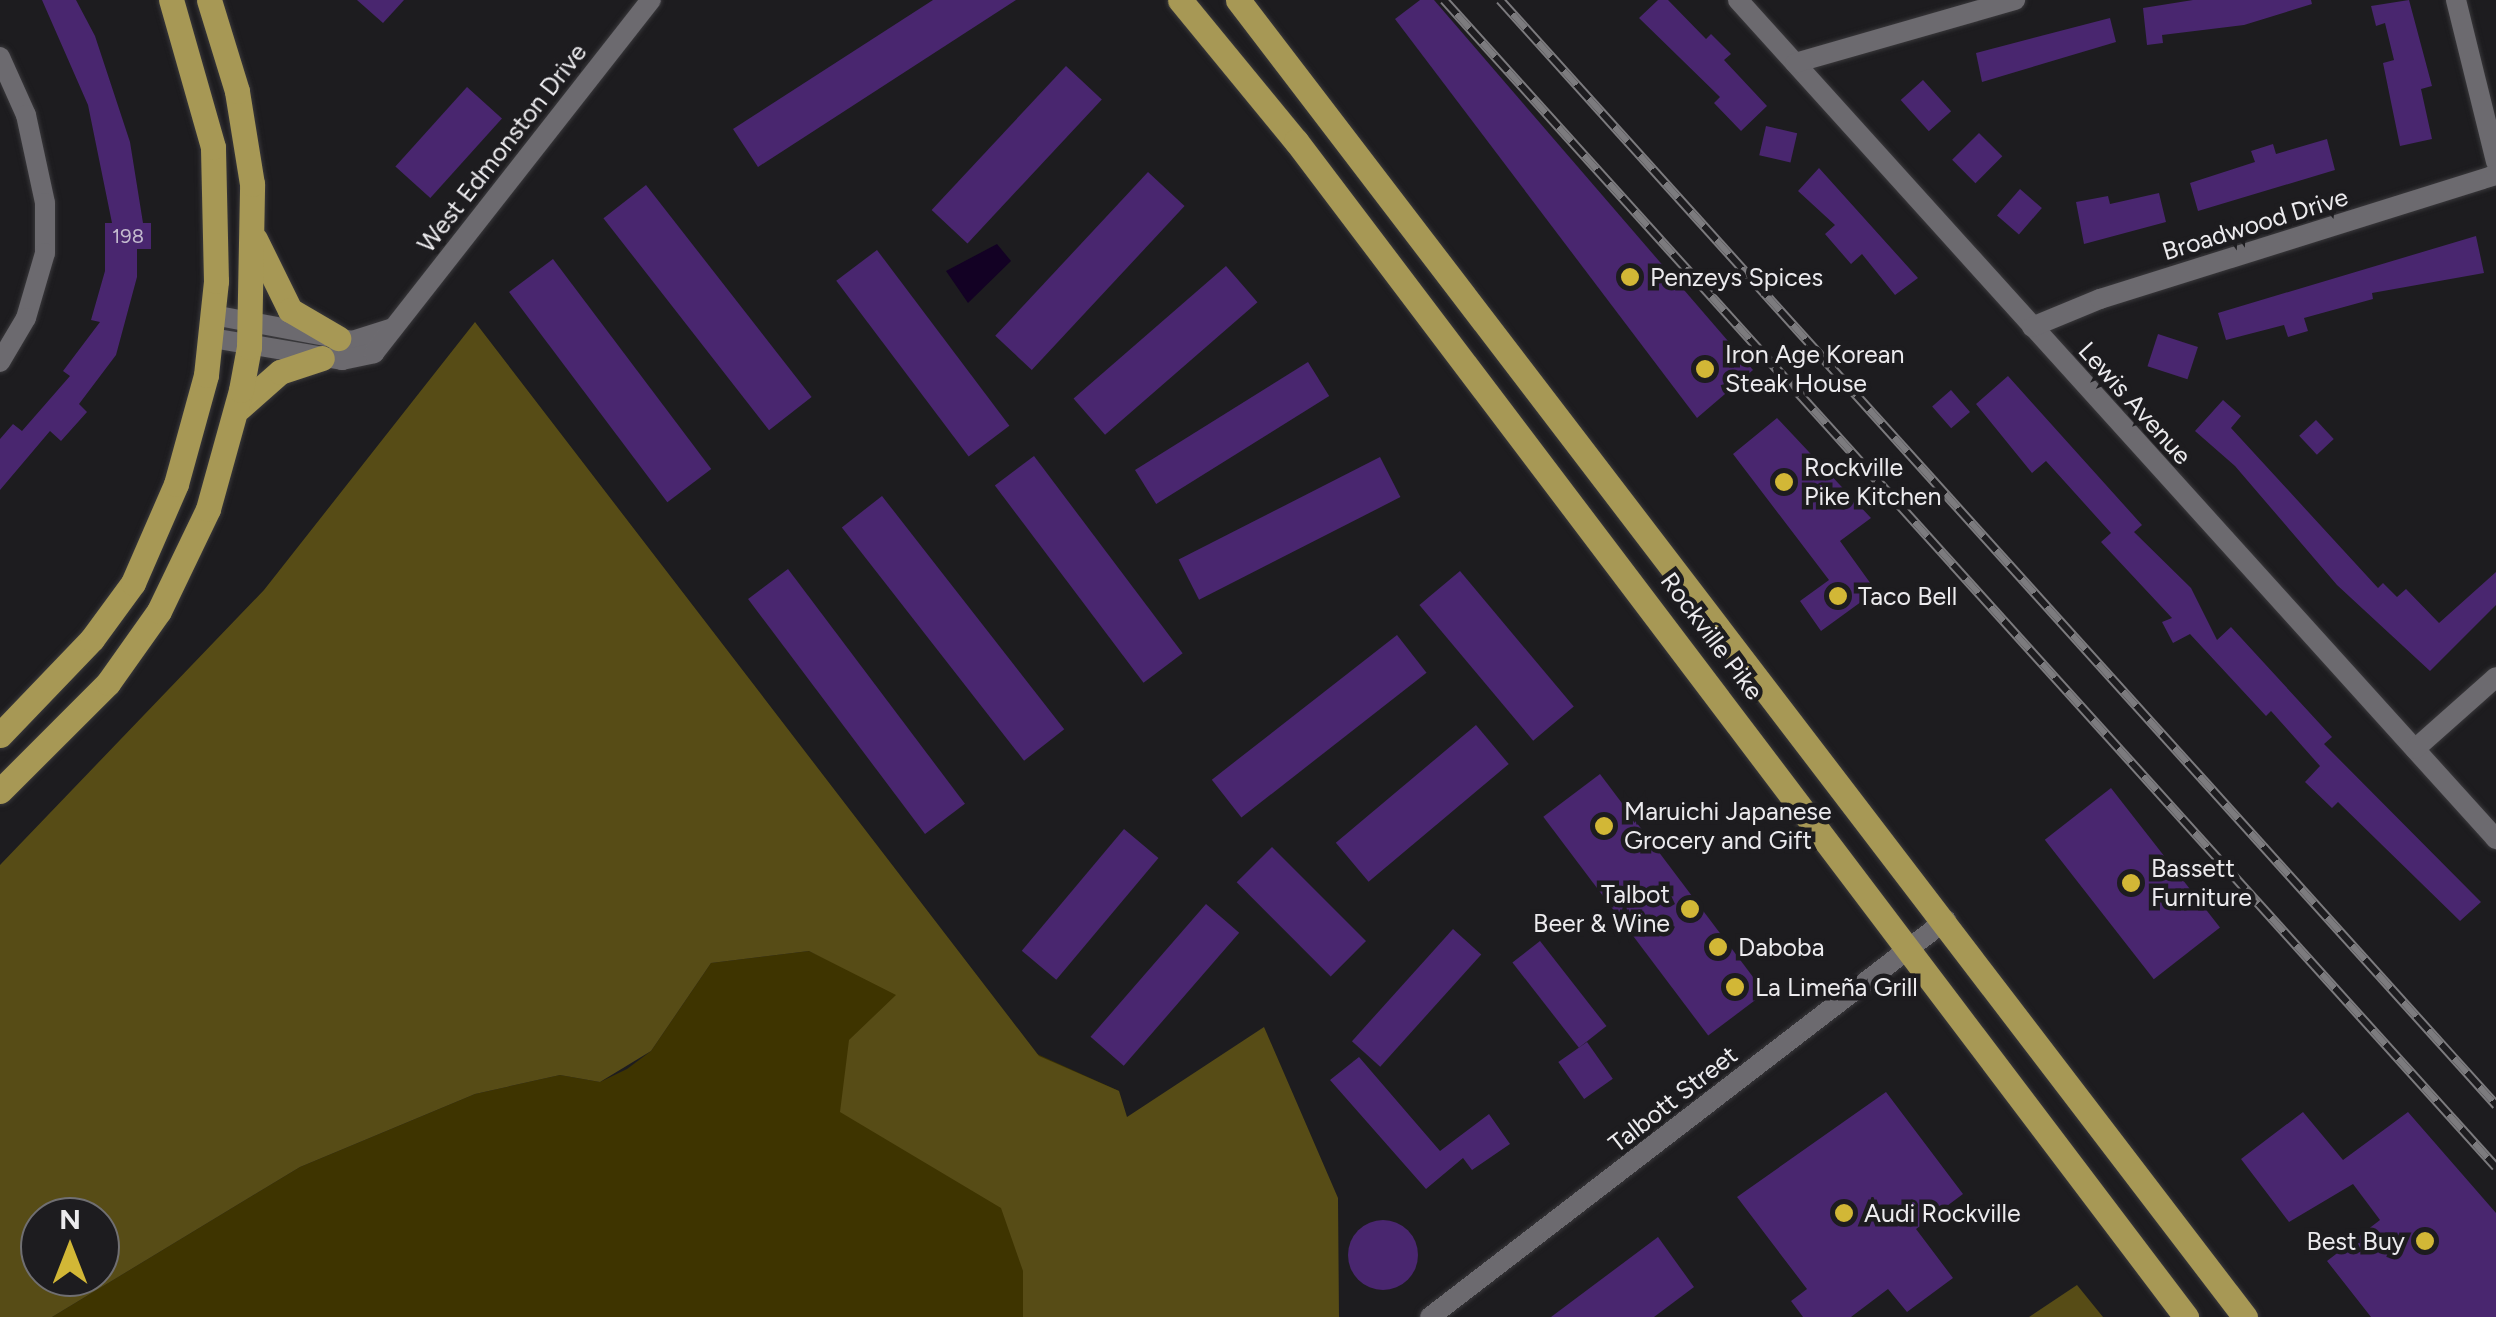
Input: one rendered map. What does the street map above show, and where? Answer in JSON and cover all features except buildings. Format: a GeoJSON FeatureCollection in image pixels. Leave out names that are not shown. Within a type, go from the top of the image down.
{"type":"FeatureCollection","features":[{"type":"Feature","properties":{"kind":"main road"},"geometry":{"type":"LineString","coordinates":[[0,735],[92,639],[133,583],[176,484],[213,327],[213,147],[171,0]]}},
{"type":"Feature","properties":{"kind":"main road"},"geometry":{"type":"LineString","coordinates":[[0,791],[108,683],[159,611],[208,509],[235,412],[249,336],[252,184],[237,91],[209,0]]}},
{"type":"Feature","properties":{"kind":"main road","name":"Rockville Pike"},"geometry":{"type":"LineString","coordinates":[[1180,0],[1223,45],[1911,948],[2186,1317]]}},
{"type":"Feature","properties":{"kind":"main road","name":"Rockville Pike"},"geometry":{"type":"LineString","coordinates":[[1238,0],[1946,920],[2245,1317]]}},
{"type":"Feature","properties":{"kind":"main road"},"geometry":{"type":"LineString","coordinates":[[235,412],[280,372],[330,348],[290,310],[252,233]]}},
{"type":"Feature","properties":{"kind":"main road"},"geometry":{"type":"LineString","coordinates":[[2114,1220],[2150,1194]]}},
{"type":"Feature","properties":{"kind":"street","name":"West Edmonston Drive"},"geometry":{"type":"LineString","coordinates":[[213,327],[249,336],[374,353],[651,0]]}},
{"type":"Feature","properties":{"kind":"street","name":"Lewis Avenue"},"geometry":{"type":"LineString","coordinates":[[1738,0],[2496,839]]}},
{"type":"Feature","properties":{"kind":"street"},"geometry":{"type":"LineString","coordinates":[[1794,63],[2015,0]]}},
{"type":"Feature","properties":{"kind":"street"},"geometry":{"type":"LineString","coordinates":[[2456,0],[2496,162]]}},
{"type":"Feature","properties":{"kind":"street"},"geometry":{"type":"LineString","coordinates":[[0,56],[26,115],[45,203],[45,252],[26,318],[0,362]]}},
{"type":"Feature","properties":{"kind":"street","name":"Broadwood Drive"},"geometry":{"type":"LineString","coordinates":[[2032,327],[2100,299],[2496,174]]}},
{"type":"Feature","properties":{"kind":"street"},"geometry":{"type":"LineString","coordinates":[[2415,749],[2496,676]]}},
{"type":"Feature","properties":{"kind":"street","name":"Talbott Street"},"geometry":{"type":"LineString","coordinates":[[1430,1317],[1946,920]]}},
{"type":"Feature","properties":{"kind":"shaded area"},"geometry":{"type":"Polygon","coordinates":[[[997,244],[1011,261],[968,303],[946,271],[997,244]]]}},
{"type":"Feature","properties":{"kind":"shaded area"},"geometry":{"type":"Polygon","coordinates":[[[475,322],[1039,1056],[1119,1091],[1127,1117],[1264,1027],[1338,1198],[1339,1317],[1023,1317],[1023,1271],[1001,1208],[840,1112],[849,1040],[896,995],[809,951],[711,963],[651,1051],[600,1082],[560,1075],[475,1094],[300,1167],[120,1276],[120,1197],[20,1197],[20,1297],[85,1297],[52,1317],[0,1317],[0,865],[264,590],[475,322]]]}},
{"type":"Feature","properties":{"kind":"shaded area"},"geometry":{"type":"Polygon","coordinates":[[[809,951],[1119,1091],[1106,1317],[52,1317],[85,1297],[120,1297],[120,1276],[300,1167],[475,1094],[560,1075],[600,1082],[627,1069],[651,1051],[711,963],[809,951]]]}},
{"type":"Feature","properties":{"kind":"shaded area"},"geometry":{"type":"Polygon","coordinates":[[[2077,1285],[2103,1317],[2029,1317],[2077,1285]]]}},
{"type":"Feature","properties":{"kind":"railway"},"geometry":{"type":"LineString","coordinates":[[1444,0],[2496,1167]]}},
{"type":"Feature","properties":{"kind":"railway"},"geometry":{"type":"LineString","coordinates":[[1500,0],[2496,1105]]}},
{"type":"Feature","properties":{"kind":"place","name":"Penzeys Spices"},"geometry":{"type":"Point","coordinates":[1630,277]}},
{"type":"Feature","properties":{"kind":"place","name":"Iron Age Korean Steak House"},"geometry":{"type":"Point","coordinates":[1705,369]}},
{"type":"Feature","properties":{"kind":"place","name":"Rockville Pike Kitchen"},"geometry":{"type":"Point","coordinates":[1784,482]}},
{"type":"Feature","properties":{"kind":"place","name":"Taco Bell"},"geometry":{"type":"Point","coordinates":[1838,596]}},
{"type":"Feature","properties":{"kind":"place","name":"Maruichi Japanese Grocery and Gift"},"geometry":{"type":"Point","coordinates":[1604,826]}},
{"type":"Feature","properties":{"kind":"place","name":"Bassett Furniture"},"geometry":{"type":"Point","coordinates":[2131,883]}},
{"type":"Feature","properties":{"kind":"place","name":"Talbot Beer & Wine"},"geometry":{"type":"Point","coordinates":[1690,909]}},
{"type":"Feature","properties":{"kind":"place","name":"Daboba"},"geometry":{"type":"Point","coordinates":[1718,947]}},
{"type":"Feature","properties":{"kind":"place","name":"La Limeña Grill"},"geometry":{"type":"Point","coordinates":[1735,987]}},
{"type":"Feature","properties":{"kind":"place","name":"Audi Rockville"},"geometry":{"type":"Point","coordinates":[1844,1213]}},
{"type":"Feature","properties":{"kind":"place","name":"Best Buy"},"geometry":{"type":"Point","coordinates":[2425,1241]}}]}
